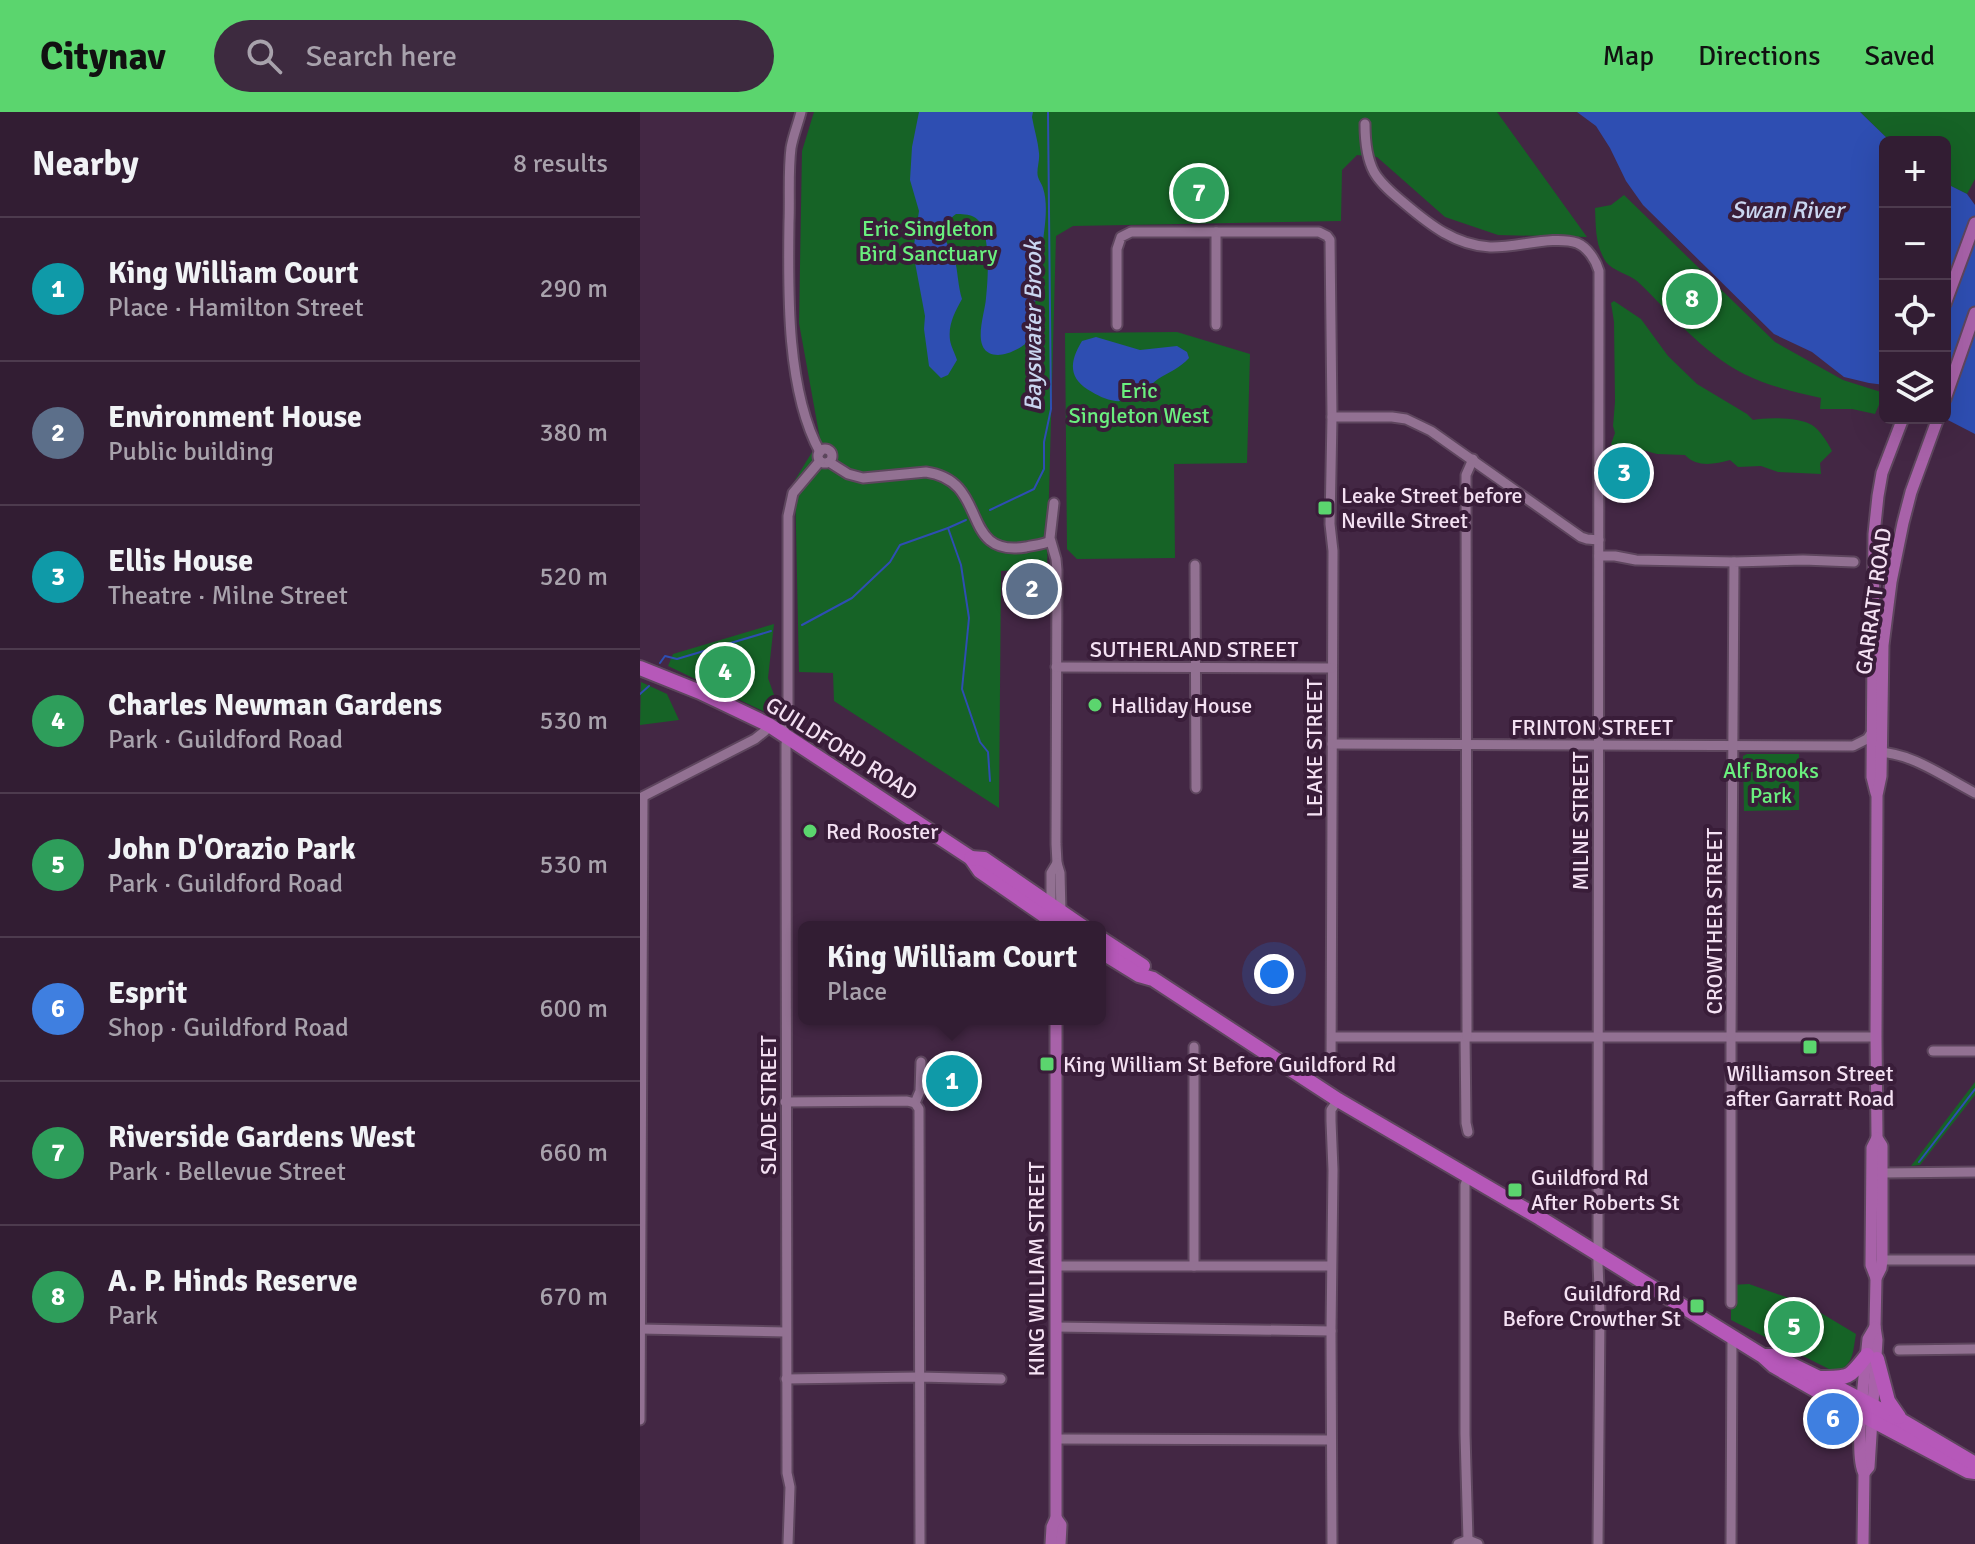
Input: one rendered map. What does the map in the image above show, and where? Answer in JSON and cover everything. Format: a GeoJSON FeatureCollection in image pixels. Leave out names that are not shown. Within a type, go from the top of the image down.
{"type":"FeatureCollection","features":[{"type":"Feature","properties":{"kind":"highway","name":"GUILDFORD ROAD"},"geometry":{"type":"LineString","coordinates":[[640,668],[700,692],[780,731],[971,858],[980,871],[1055,919]]}},
{"type":"Feature","properties":{"kind":"highway"},"geometry":{"type":"LineString","coordinates":[[1106,942],[1144,967],[1153,979]]}},
{"type":"Feature","properties":{"kind":"highway"},"geometry":{"type":"LineString","coordinates":[[1106,955],[1139,975],[1153,979],[1338,1100],[1598,1253],[1763,1356],[1774,1366],[1867,1410],[1904,1422],[1975,1464]]}},
{"type":"Feature","properties":{"kind":"highway"},"geometry":{"type":"LineString","coordinates":[[1763,1356],[1774,1356],[1817,1377],[1968,1471],[1975,1472]]}},
{"type":"Feature","properties":{"kind":"highway"},"geometry":{"type":"LineString","coordinates":[[1817,1377],[1849,1376],[1872,1357],[1888,1401],[1904,1422]]}},
{"type":"Feature","properties":{"kind":"main road"},"geometry":{"type":"LineString","coordinates":[[1951,288],[1975,223]]}},
{"type":"Feature","properties":{"kind":"main road"},"geometry":{"type":"LineString","coordinates":[[1951,382],[1975,313]]}},
{"type":"Feature","properties":{"kind":"main road","name":"GARRATT ROAD"},"geometry":{"type":"LineString","coordinates":[[1863,1544],[1864,1473],[1869,1467],[1867,1410],[1872,1357],[1877,1340],[1876,1278],[1871,1265],[1872,1148],[1877,1138],[1877,795],[1881,776],[1872,732],[1874,534],[1882,473],[1901,424]]}},
{"type":"Feature","properties":{"kind":"main road","name":"GARRATT ROAD"},"geometry":{"type":"LineString","coordinates":[[1875,755],[1891,582],[1911,492],[1936,424]]}},
{"type":"Feature","properties":{"kind":"main road","name":"KING WILLIAM STREET"},"geometry":{"type":"LineString","coordinates":[[1051,1544],[1056,1518],[1056,1025]]}},
{"type":"Feature","properties":{"kind":"main road","name":"GARRATT ROAD"},"geometry":{"type":"LineString","coordinates":[[1876,1278],[1882,1260],[1883,1173],[1882,1146],[1877,1138]]}},
{"type":"Feature","properties":{"kind":"main road","name":"KING WILLIAM STREET"},"geometry":{"type":"LineString","coordinates":[[1056,1518],[1061,1525],[1060,1544]]}},
{"type":"Feature","properties":{"kind":"street"},"geometry":{"type":"LineString","coordinates":[[801,112],[791,148],[791,335],[804,411],[823,458],[848,474],[863,478],[926,472],[936,474],[963,491],[981,531],[996,545],[1012,549],[1050,541]]}},
{"type":"Feature","properties":{"kind":"street","name":"MILNE STREET"},"geometry":{"type":"LineString","coordinates":[[1365,124],[1368,158],[1374,173],[1384,186],[1430,226],[1451,237],[1491,247],[1561,240],[1579,244],[1595,259],[1599,271],[1598,1544]]}},
{"type":"Feature","properties":{"kind":"street"},"geometry":{"type":"LineString","coordinates":[[1117,325],[1117,249],[1121,237],[1131,232],[1216,232],[1216,325]]}},
{"type":"Feature","properties":{"kind":"street","name":"LEAKE STREET"},"geometry":{"type":"LineString","coordinates":[[1216,232],[1319,232],[1327,236],[1331,245],[1331,1069]]}},
{"type":"Feature","properties":{"kind":"street"},"geometry":{"type":"LineString","coordinates":[[1332,417],[1406,419],[1431,431],[1473,459],[1581,537],[1599,540]]}},
{"type":"Feature","properties":{"kind":"street","name":"SLADE STREET"},"geometry":{"type":"LineString","coordinates":[[786,1544],[786,744],[780,731],[786,725],[788,708],[788,516],[793,493],[823,458]]}},
{"type":"Feature","properties":{"kind":"street"},"geometry":{"type":"LineString","coordinates":[[1468,1132],[1466,475],[1473,459]]}},
{"type":"Feature","properties":{"kind":"street"},"geometry":{"type":"LineString","coordinates":[[1054,503],[1050,541],[1057,570],[1057,863],[1051,873],[1055,919]]}},
{"type":"Feature","properties":{"kind":"street"},"geometry":{"type":"LineString","coordinates":[[1599,556],[1636,560],[1854,562]]}},
{"type":"Feature","properties":{"kind":"street","name":"CROWTHER STREET"},"geometry":{"type":"LineString","coordinates":[[1731,1303],[1734,562]]}},
{"type":"Feature","properties":{"kind":"street"},"geometry":{"type":"LineString","coordinates":[[1195,565],[1196,788]]}},
{"type":"Feature","properties":{"kind":"street","name":"SUTHERLAND STREET"},"geometry":{"type":"LineString","coordinates":[[1056,667],[1332,668]]}},
{"type":"Feature","properties":{"kind":"street"},"geometry":{"type":"LineString","coordinates":[[640,1420],[642,797],[765,731],[780,731]]}},
{"type":"Feature","properties":{"kind":"street"},"geometry":{"type":"LineString","coordinates":[[1853,746],[1867,739],[1872,732]]}},
{"type":"Feature","properties":{"kind":"street","name":"FRINTON STREET"},"geometry":{"type":"LineString","coordinates":[[1332,744],[1853,746]]}},
{"type":"Feature","properties":{"kind":"street"},"geometry":{"type":"LineString","coordinates":[[1853,746],[1868,754],[1890,752],[1905,757],[1975,793]]}},
{"type":"Feature","properties":{"kind":"street"},"geometry":{"type":"LineString","coordinates":[[1332,1037],[1876,1037]]}},
{"type":"Feature","properties":{"kind":"street"},"geometry":{"type":"LineString","coordinates":[[1194,1047],[1194,1266]]}},
{"type":"Feature","properties":{"kind":"street"},"geometry":{"type":"LineString","coordinates":[[1933,1051],[1975,1051]]}},
{"type":"Feature","properties":{"kind":"street"},"geometry":{"type":"LineString","coordinates":[[915,1103],[920,1091],[921,1062]]}},
{"type":"Feature","properties":{"kind":"street"},"geometry":{"type":"LineString","coordinates":[[1332,1544],[1331,1110],[1338,1100]]}},
{"type":"Feature","properties":{"kind":"street"},"geometry":{"type":"LineString","coordinates":[[785,1102],[907,1101],[915,1103],[919,1109],[920,1544]]}},
{"type":"Feature","properties":{"kind":"street"},"geometry":{"type":"LineString","coordinates":[[1883,1173],[1975,1172]]}},
{"type":"Feature","properties":{"kind":"street"},"geometry":{"type":"LineString","coordinates":[[1458,1544],[1473,1542],[1465,1434],[1465,1185],[1468,1177]]}},
{"type":"Feature","properties":{"kind":"street"},"geometry":{"type":"LineString","coordinates":[[1882,1260],[1975,1260]]}},
{"type":"Feature","properties":{"kind":"street"},"geometry":{"type":"LineString","coordinates":[[1056,1266],[1331,1266]]}},
{"type":"Feature","properties":{"kind":"street"},"geometry":{"type":"LineString","coordinates":[[1056,1327],[1331,1331]]}},
{"type":"Feature","properties":{"kind":"street"},"geometry":{"type":"LineString","coordinates":[[640,1329],[786,1332]]}},
{"type":"Feature","properties":{"kind":"street"},"geometry":{"type":"LineString","coordinates":[[1731,1544],[1732,1337]]}},
{"type":"Feature","properties":{"kind":"street"},"geometry":{"type":"LineString","coordinates":[[1899,1350],[1975,1349]]}},
{"type":"Feature","properties":{"kind":"street"},"geometry":{"type":"LineString","coordinates":[[786,1379],[1001,1379]]}},
{"type":"Feature","properties":{"kind":"street"},"geometry":{"type":"LineString","coordinates":[[1056,1439],[1331,1440]]}},
{"type":"Feature","properties":{"kind":"green space","name":"Eric Singleton Bird Sanctuary"},"geometry":{"type":"Polygon","coordinates":[[[814,112],[1497,112],[1587,237],[1498,235],[1445,217],[1377,157],[1357,155],[1342,170],[1341,221],[1073,226],[1056,236],[1047,568],[1001,571],[999,808],[834,701],[833,673],[799,672],[795,480],[820,439],[799,323],[802,151],[814,112]]]}},
{"type":"Feature","properties":{"kind":"green space"},"geometry":{"type":"Polygon","coordinates":[[[1860,112],[1975,112],[1975,179],[1967,194],[1951,186],[1951,136],[1885,136],[1860,112]]]}},
{"type":"Feature","properties":{"kind":"green space"},"geometry":{"type":"Polygon","coordinates":[[[1624,195],[1775,342],[1843,380],[1879,391],[1875,414],[1852,409],[1820,409],[1821,398],[1744,374],[1714,355],[1637,281],[1606,262],[1598,243],[1595,208],[1611,205],[1624,195]]]}},
{"type":"Feature","properties":{"kind":"green space"},"geometry":{"type":"Polygon","coordinates":[[[1614,301],[1641,319],[1668,356],[1697,384],[1753,420],[1791,419],[1815,427],[1832,451],[1820,463],[1821,474],[1778,472],[1761,466],[1738,467],[1730,460],[1701,463],[1685,455],[1615,448],[1611,444],[1615,433],[1614,322],[1611,303],[1614,301]]]}},
{"type":"Feature","properties":{"kind":"green space","name":"Eric Singleton West"},"geometry":{"type":"Polygon","coordinates":[[[1177,332],[1250,354],[1247,463],[1174,464],[1175,558],[1077,559],[1067,549],[1065,333],[1177,332]]]}},
{"type":"Feature","properties":{"kind":"green space"},"geometry":{"type":"Polygon","coordinates":[[[774,624],[768,678],[779,709],[769,714],[668,666],[673,654],[774,624]]]}},
{"type":"Feature","properties":{"kind":"green space"},"geometry":{"type":"Polygon","coordinates":[[[641,682],[667,694],[679,720],[640,725],[641,682]]]}},
{"type":"Feature","properties":{"kind":"green space","name":"Alf Brooks Park"},"geometry":{"type":"Polygon","coordinates":[[[1799,754],[1799,810],[1744,811],[1743,756],[1799,754]]]}},
{"type":"Feature","properties":{"kind":"green space"},"geometry":{"type":"Polygon","coordinates":[[[1975,1082],[1975,1095],[1920,1165],[1911,1166],[1975,1082]]]}},
{"type":"Feature","properties":{"kind":"green space"},"geometry":{"type":"Polygon","coordinates":[[[1749,1284],[1806,1304],[1856,1334],[1847,1365],[1837,1371],[1829,1369],[1731,1320],[1731,1285],[1749,1284]]]}},
{"type":"Feature","properties":{"kind":"water"},"geometry":{"type":"Polygon","coordinates":[[[919,112],[1033,112],[1039,153],[1038,178],[1046,203],[1033,333],[1024,345],[1003,355],[989,353],[981,341],[988,267],[986,242],[980,222],[974,217],[956,214],[944,229],[955,260],[962,299],[950,329],[957,360],[948,375],[941,378],[929,366],[925,316],[913,252],[919,211],[910,180],[919,112]]]}},
{"type":"Feature","properties":{"kind":"water","name":"Swan River"},"geometry":{"type":"Polygon","coordinates":[[[1577,112],[1860,112],[1885,136],[1879,136],[1879,384],[1844,377],[1812,352],[1774,334],[1643,205],[1596,126],[1577,112]]]}},
{"type":"Feature","properties":{"kind":"water"},"geometry":{"type":"Polygon","coordinates":[[[1951,186],[1967,194],[1975,205],[1975,434],[1951,422],[1951,186]]]}},
{"type":"Feature","properties":{"kind":"water"},"geometry":{"type":"Polygon","coordinates":[[[1096,337],[1140,350],[1177,346],[1187,352],[1189,358],[1137,396],[1127,400],[1110,400],[1084,387],[1073,370],[1082,341],[1096,337]]]}},
{"type":"Feature","properties":{"kind":"waterway","name":"Bayswater Brook"},"geometry":{"type":"LineString","coordinates":[[990,510],[1034,489],[1044,469],[1044,442],[1051,409],[1048,112]]}},
{"type":"Feature","properties":{"kind":"waterway","name":"Bayswater Brook"},"geometry":{"type":"LineString","coordinates":[[802,625],[852,598],[890,562],[900,545],[966,520]]}},
{"type":"Feature","properties":{"kind":"waterway"},"geometry":{"type":"LineString","coordinates":[[948,528],[961,565],[969,618],[962,689],[980,742],[988,752],[990,781]]}},
{"type":"Feature","properties":{"kind":"waterway","name":"Bayswater Brook"},"geometry":{"type":"LineString","coordinates":[[660,663],[665,656],[677,659],[771,631]]}},
{"type":"Feature","properties":{"kind":"waterway","name":"Bayswater Brook"},"geometry":{"type":"LineString","coordinates":[[640,694],[649,686]]}},
{"type":"Feature","properties":{"kind":"waterway"},"geometry":{"type":"LineString","coordinates":[[1919,1162],[1975,1089]]}},
{"type":"Feature","properties":{"kind":"place","name":"Riverside Gardens West"},"geometry":{"type":"Point","coordinates":[1199,193]}},
{"type":"Feature","properties":{"kind":"place","name":"A. P. Hinds Reserve"},"geometry":{"type":"Point","coordinates":[1692,299]}},
{"type":"Feature","properties":{"kind":"place","name":"Ellis House"},"geometry":{"type":"Point","coordinates":[1624,473]}},
{"type":"Feature","properties":{"kind":"place","name":"Leake Street before Neville Street"},"geometry":{"type":"Point","coordinates":[1325,508]}},
{"type":"Feature","properties":{"kind":"place","name":"Environment House"},"geometry":{"type":"Point","coordinates":[1032,589]}},
{"type":"Feature","properties":{"kind":"place","name":"Charles Newman Gardens"},"geometry":{"type":"Point","coordinates":[725,672]}},
{"type":"Feature","properties":{"kind":"place","name":"Halliday House"},"geometry":{"type":"Point","coordinates":[1095,705]}},
{"type":"Feature","properties":{"kind":"place","name":"Red Rooster"},"geometry":{"type":"Point","coordinates":[810,831]}},
{"type":"Feature","properties":{"kind":"place","name":"Williamson Street after Garratt Road"},"geometry":{"type":"Point","coordinates":[1810,1047]}},
{"type":"Feature","properties":{"kind":"place","name":"King William St Before Guildford Rd"},"geometry":{"type":"Point","coordinates":[1047,1064]}},
{"type":"Feature","properties":{"kind":"place","name":"King William Court"},"geometry":{"type":"Point","coordinates":[952,1081]}},
{"type":"Feature","properties":{"kind":"place","name":"Guildford Rd After Roberts St"},"geometry":{"type":"Point","coordinates":[1515,1190]}},
{"type":"Feature","properties":{"kind":"place","name":"Guildford Rd Before Crowther St"},"geometry":{"type":"Point","coordinates":[1697,1306]}},
{"type":"Feature","properties":{"kind":"place","name":"John D'Orazio Park"},"geometry":{"type":"Point","coordinates":[1794,1327]}},
{"type":"Feature","properties":{"kind":"place","name":"Esprit"},"geometry":{"type":"Point","coordinates":[1833,1419]}}]}
